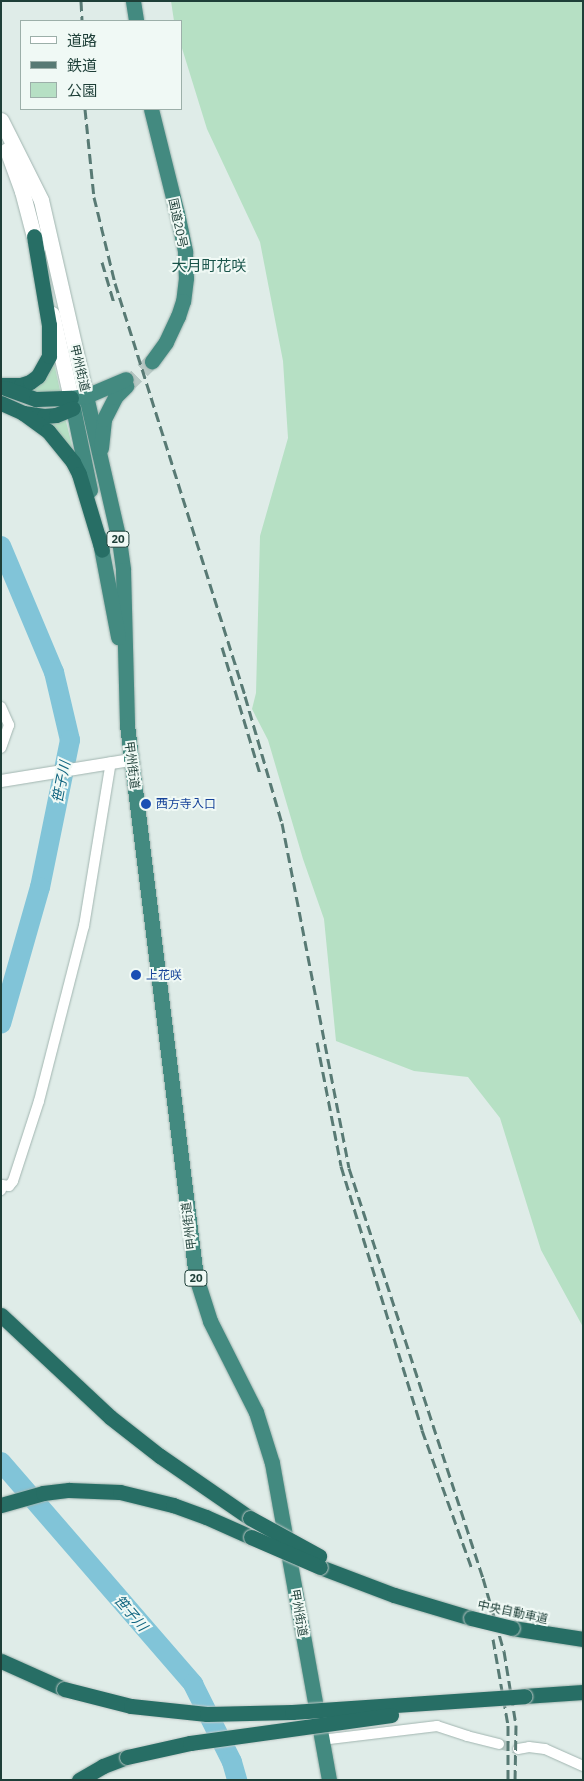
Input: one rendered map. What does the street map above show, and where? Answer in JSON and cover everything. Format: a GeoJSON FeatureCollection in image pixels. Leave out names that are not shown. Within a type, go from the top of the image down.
{"type":"FeatureCollection","features":[{"type":"Feature","properties":{"kind":"highway"},"geometry":{"type":"LineString","coordinates":[[133,1],[136,20]]}},
{"type":"Feature","properties":{"kind":"highway","name":"国道20号"},"geometry":{"type":"LineString","coordinates":[[151,110],[177,213],[185,252],[186,278],[183,301],[178,316],[166,342],[152,361]]}},
{"type":"Feature","properties":{"kind":"highway"},"geometry":{"type":"LineString","coordinates":[[1,386],[21,385],[30,382],[38,376],[49,356],[49,324],[34,236]]}},
{"type":"Feature","properties":{"kind":"highway"},"geometry":{"type":"LineString","coordinates":[[23,413],[44,416],[56,415],[72,403],[86,396],[126,383],[115,397],[104,419],[100,462]]}},
{"type":"Feature","properties":{"kind":"highway"},"geometry":{"type":"LineString","coordinates":[[1,386],[36,399],[72,403]]}},
{"type":"Feature","properties":{"kind":"highway","name":"甲州街道"},"geometry":{"type":"LineString","coordinates":[[86,396],[119,540],[123,570],[125,686],[131,760],[196,1277],[210,1321],[256,1412],[268,1449],[329,1780]]}},
{"type":"Feature","properties":{"kind":"highway"},"geometry":{"type":"LineString","coordinates":[[1,403],[23,413],[48,431],[73,462],[79,474],[102,550]]}},
{"type":"Feature","properties":{"kind":"highway","name":"甲州街道"},"geometry":{"type":"LineString","coordinates":[[72,403],[102,550],[125,686]]}},
{"type":"Feature","properties":{"kind":"highway"},"geometry":{"type":"LineString","coordinates":[[1,1315],[110,1417],[160,1456],[250,1518],[320,1562]]}},
{"type":"Feature","properties":{"kind":"highway"},"geometry":{"type":"LineString","coordinates":[[1,1505],[43,1493],[96,1490],[154,1500],[206,1517],[320,1562]]}},
{"type":"Feature","properties":{"kind":"highway","name":"中央自動車道"},"geometry":{"type":"LineString","coordinates":[[320,1562],[386,1592],[471,1618],[512,1628],[583,1639]]}},
{"type":"Feature","properties":{"kind":"highway"},"geometry":{"type":"LineString","coordinates":[[1,1661],[64,1689],[131,1706],[207,1714],[292,1712],[578,1692]]}},
{"type":"Feature","properties":{"kind":"highway"},"geometry":{"type":"LineString","coordinates":[[79,1780],[103,1766],[127,1757],[190,1742],[524,1697]]}},
{"type":"Feature","properties":{"kind":"main road","name":"甲州街道"},"geometry":{"type":"LineString","coordinates":[[1,120],[41,200],[86,396]]}},
{"type":"Feature","properties":{"kind":"main road","name":"甲州街道"},"geometry":{"type":"LineString","coordinates":[[1,133],[34,236],[72,403]]}},
{"type":"Feature","properties":{"kind":"street"},"geometry":{"type":"LineString","coordinates":[[1,707],[9,725],[1,748]]}},
{"type":"Feature","properties":{"kind":"street"},"geometry":{"type":"LineString","coordinates":[[4,780],[131,760]]}},
{"type":"Feature","properties":{"kind":"street"},"geometry":{"type":"LineString","coordinates":[[1,1190],[2,1185],[9,1186],[13,1181],[39,1101],[84,926],[111,762]]}},
{"type":"Feature","properties":{"kind":"street"},"geometry":{"type":"LineString","coordinates":[[322,1740],[437,1726],[466,1736],[499,1744]]}},
{"type":"Feature","properties":{"kind":"street"},"geometry":{"type":"LineString","coordinates":[[518,1749],[529,1747],[546,1749],[583,1766]]}},
{"type":"Feature","properties":{"kind":"green space"},"geometry":{"type":"Polygon","coordinates":[[[171,1],[583,1],[583,1327],[541,1250],[500,1118],[468,1077],[414,1071],[336,1041],[324,919],[303,859],[268,740],[252,709],[256,693],[260,536],[288,438],[283,361],[260,242],[207,129],[182,48],[182,20],[174,20],[171,1]]]}},
{"type":"Feature","properties":{"kind":"green space"},"geometry":{"type":"Polygon","coordinates":[[[54,363],[61,395],[24,392],[41,382],[54,363]]]}},
{"type":"Feature","properties":{"kind":"green space"},"geometry":{"type":"Polygon","coordinates":[[[65,417],[73,450],[47,422],[65,417]]]}},
{"type":"Feature","properties":{"kind":"waterway","name":"笹子川"},"geometry":{"type":"LineString","coordinates":[[1,546],[54,672],[70,740],[40,887],[1,1024]]}},
{"type":"Feature","properties":{"kind":"waterway","name":"笹子川"},"geometry":{"type":"LineString","coordinates":[[1,1462],[193,1684],[232,1762],[237,1780]]}},
{"type":"Feature","properties":{"kind":"tunnel"},"geometry":{"type":"LineString","coordinates":[[126,386],[152,361]]}},
{"type":"Feature","properties":{"kind":"tunnel"},"geometry":{"type":"LineString","coordinates":[[499,1744],[518,1749]]}},
{"type":"Feature","properties":{"kind":"railway"},"geometry":{"type":"LineString","coordinates":[[81,1],[82,20]]}},
{"type":"Feature","properties":{"kind":"railway"},"geometry":{"type":"LineString","coordinates":[[85,110],[94,197],[115,283],[245,696],[282,823],[349,1168],[483,1578],[504,1651],[516,1725],[515,1780]]}},
{"type":"Feature","properties":{"kind":"railway"},"geometry":{"type":"LineString","coordinates":[[102,262],[114,303]]}},
{"type":"Feature","properties":{"kind":"railway"},"geometry":{"type":"LineString","coordinates":[[222,647],[260,774]]}},
{"type":"Feature","properties":{"kind":"railway"},"geometry":{"type":"LineString","coordinates":[[317,1042],[341,1166],[422,1430],[472,1569]]}},
{"type":"Feature","properties":{"kind":"railway"},"geometry":{"type":"LineString","coordinates":[[493,1639],[508,1725],[508,1780]]}},
{"type":"Feature","properties":{"kind":"place","name":"西方寺入口"},"geometry":{"type":"Point","coordinates":[146,804]}},
{"type":"Feature","properties":{"kind":"place","name":"上花咲"},"geometry":{"type":"Point","coordinates":[136,975]}},
{"type":"Feature","properties":{"kind":"district","name":"大月町花咲"},"geometry":{"type":"Point","coordinates":[209,266]}}]}
